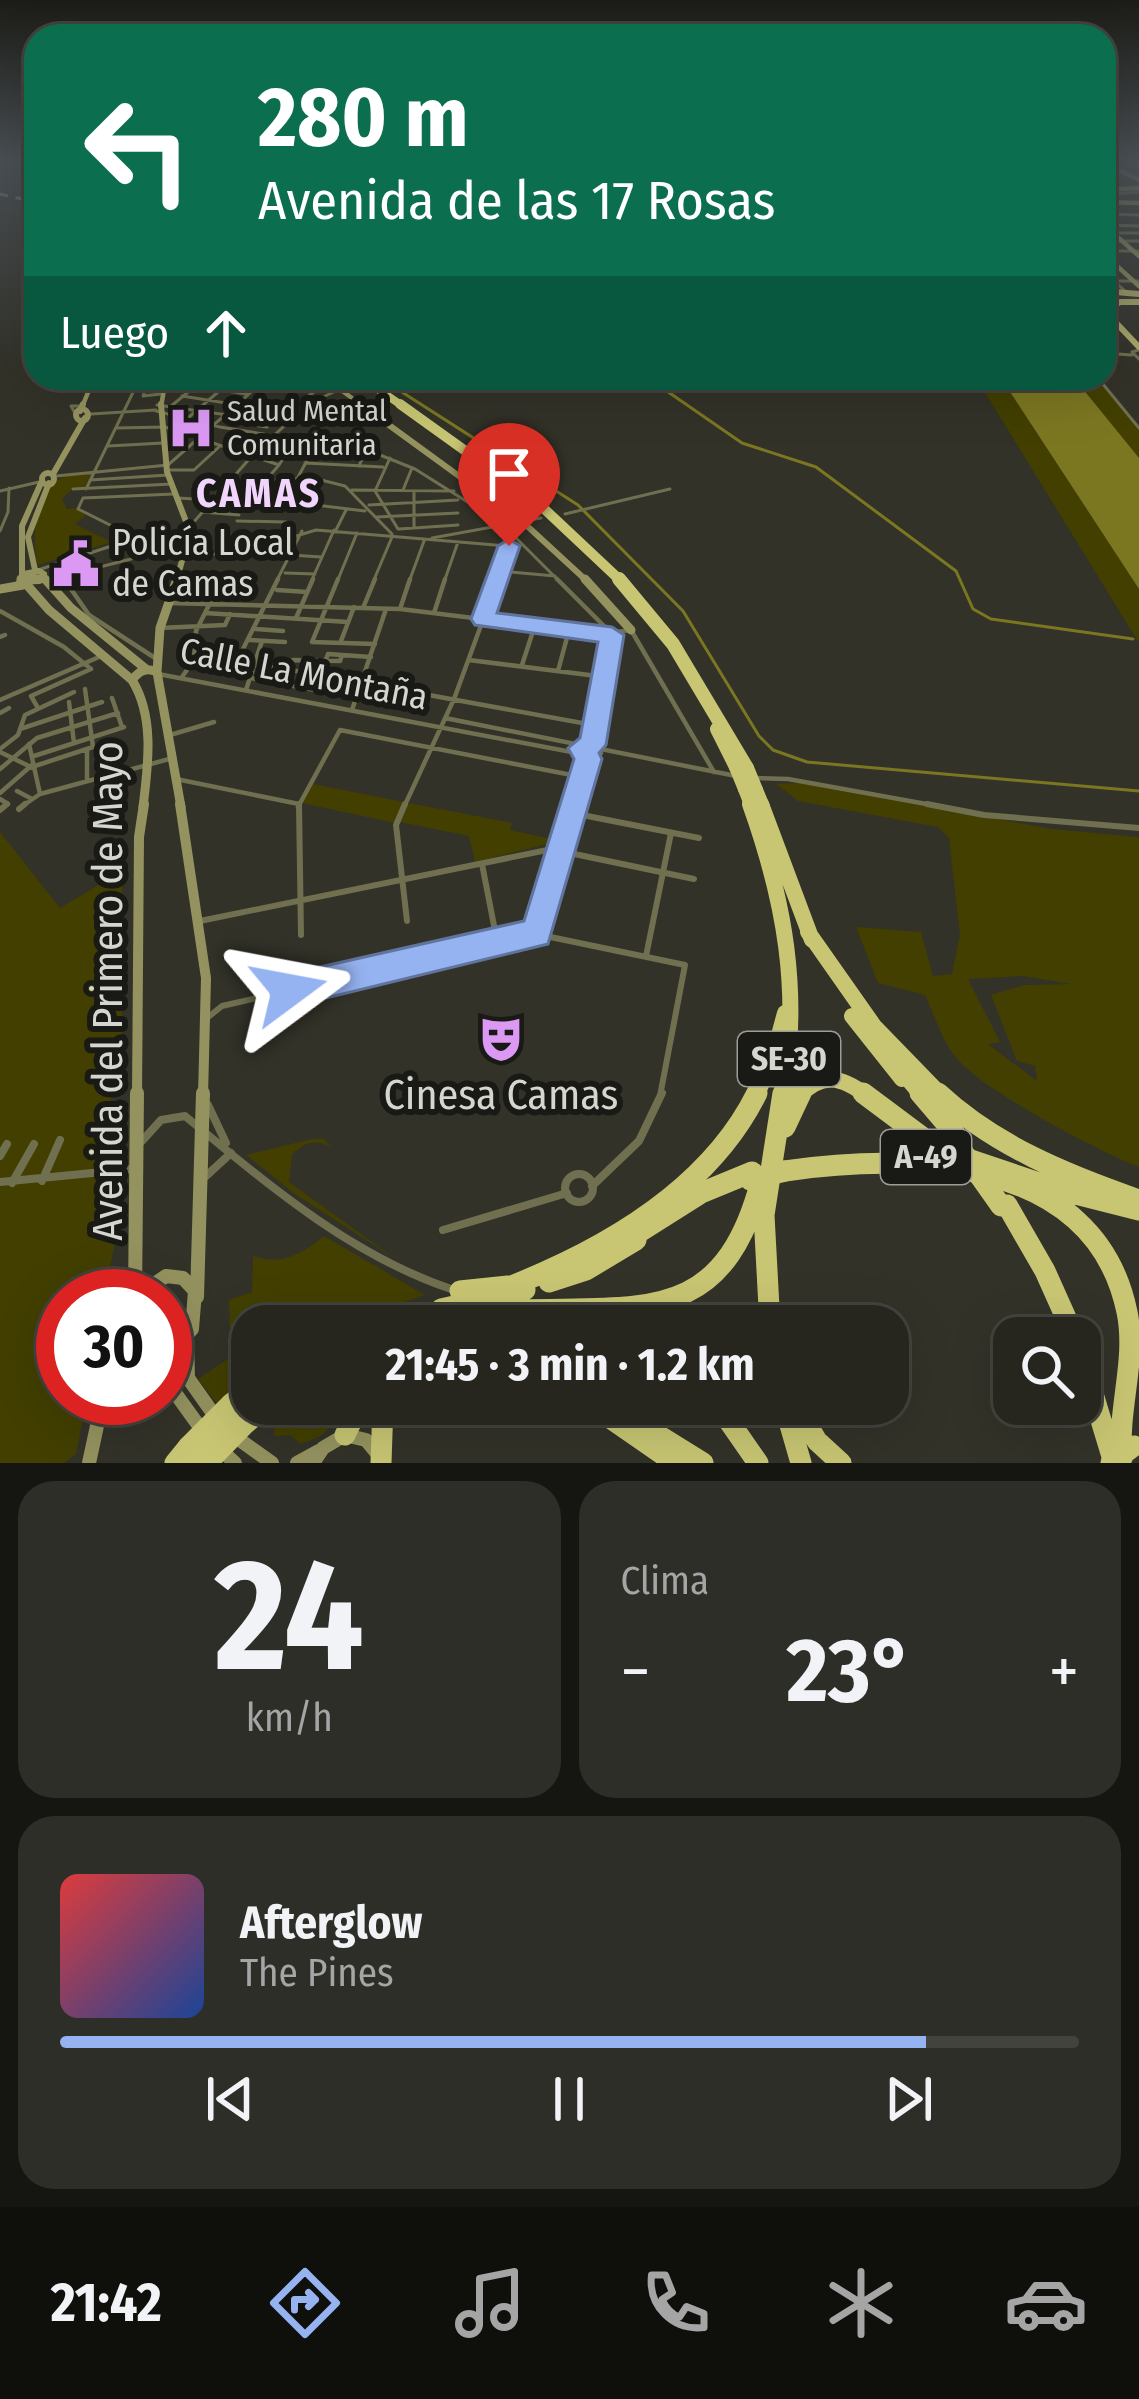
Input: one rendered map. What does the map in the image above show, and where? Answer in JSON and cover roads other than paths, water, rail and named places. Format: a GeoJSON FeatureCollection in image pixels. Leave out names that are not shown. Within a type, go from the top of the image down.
{"type":"FeatureCollection","features":[{"type":"Feature","properties":{"kind":"highway","name":"SE-30"},"geometry":{"type":"LineString","coordinates":[[372,390],[520,494],[605,569],[675,656],[741,767],[808,932],[862,1022],[958,1141]]}},
{"type":"Feature","properties":{"kind":"highway","name":"SE-30"},"geometry":{"type":"LineString","coordinates":[[751,789],[783,911],[793,1010],[766,1206],[769,1305]]}},
{"type":"Feature","properties":{"kind":"highway"},"geometry":{"type":"LineString","coordinates":[[788,883],[798,919],[834,989],[876,1049],[958,1141],[1004,1205],[1045,1271],[1063,1317]]}},
{"type":"Feature","properties":{"kind":"highway"},"geometry":{"type":"LineString","coordinates":[[514,1285],[604,1246],[658,1207],[708,1158],[747,1109],[775,1054],[784,1017],[783,911]]}},
{"type":"Feature","properties":{"kind":"highway"},"geometry":{"type":"LineString","coordinates":[[808,932],[866,1020],[942,1098],[1036,1161],[1111,1198],[1139,1200]]}},
{"type":"Feature","properties":{"kind":"highway"},"geometry":{"type":"LineString","coordinates":[[766,1206],[794,1103],[808,1084],[826,1077],[857,1085],[937,1149],[1063,1191]]}},
{"type":"Feature","properties":{"kind":"highway"},"geometry":{"type":"LineString","coordinates":[[635,1305],[691,1292],[721,1268],[749,1224],[780,1113]]}},
{"type":"Feature","properties":{"kind":"highway","name":"A-49"},"geometry":{"type":"LineString","coordinates":[[785,1166],[858,1153],[908,1155],[1111,1198],[1139,1210]]}},
{"type":"Feature","properties":{"kind":"highway"},"geometry":{"type":"LineString","coordinates":[[549,1282],[699,1195],[785,1166],[915,1160],[1010,1182],[1042,1194],[1077,1220],[1108,1260],[1127,1312],[1130,1341],[1119,1410],[1121,1457]]}},
{"type":"Feature","properties":{"kind":"highway"},"geometry":{"type":"LineString","coordinates":[[453,1305],[586,1270],[751,1176]]}},
{"type":"Feature","properties":{"kind":"highway"},"geometry":{"type":"LineString","coordinates":[[460,1291],[514,1285],[566,1270],[614,1248]]}},
{"type":"Feature","properties":{"kind":"highway"},"geometry":{"type":"LineString","coordinates":[[1101,1405],[1121,1457]]}},
{"type":"Feature","properties":{"kind":"highway"},"geometry":{"type":"LineString","coordinates":[[1101,1414],[1121,1457]]}},
{"type":"Feature","properties":{"kind":"highway"},"geometry":{"type":"LineString","coordinates":[[193,1460],[231,1423]]}},
{"type":"Feature","properties":{"kind":"highway"},"geometry":{"type":"LineString","coordinates":[[346,1435],[351,1425]]}},
{"type":"Feature","properties":{"kind":"highway"},"geometry":{"type":"LineString","coordinates":[[380,1463],[382,1425]]}},
{"type":"Feature","properties":{"kind":"highway"},"geometry":{"type":"LineString","coordinates":[[627,1425],[688,1459],[712,1463]]}},
{"type":"Feature","properties":{"kind":"highway"},"geometry":{"type":"LineString","coordinates":[[639,1425],[688,1459]]}},
{"type":"Feature","properties":{"kind":"highway"},"geometry":{"type":"LineString","coordinates":[[732,1425],[758,1462]]}},
{"type":"Feature","properties":{"kind":"highway"},"geometry":{"type":"LineString","coordinates":[[790,1425],[801,1463]]}},
{"type":"Feature","properties":{"kind":"highway"},"geometry":{"type":"LineString","coordinates":[[807,1425],[841,1463]]}},
{"type":"Feature","properties":{"kind":"main road"},"geometry":{"type":"LineString","coordinates":[[1116,237],[1136,253]]}},
{"type":"Feature","properties":{"kind":"main road"},"geometry":{"type":"LineString","coordinates":[[1116,267],[1138,295],[1116,306]]}},
{"type":"Feature","properties":{"kind":"main road"},"geometry":{"type":"LineString","coordinates":[[1116,327],[1137,352]]}},
{"type":"Feature","properties":{"kind":"main road"},"geometry":{"type":"LineString","coordinates":[[91,390],[29,524],[28,551],[42,575],[155,669]]}},
{"type":"Feature","properties":{"kind":"main road"},"geometry":{"type":"LineString","coordinates":[[163,390],[158,426],[171,481],[193,537],[160,628],[155,669],[200,921],[206,997],[197,1297],[192,1327]]}},
{"type":"Feature","properties":{"kind":"main road"},"geometry":{"type":"LineString","coordinates":[[339,390],[526,521],[593,584],[631,630]]}},
{"type":"Feature","properties":{"kind":"main road"},"geometry":{"type":"LineString","coordinates":[[49,478],[23,520],[23,580],[49,610],[135,683],[155,669]]}},
{"type":"Feature","properties":{"kind":"main road"},"geometry":{"type":"LineString","coordinates":[[0,588],[42,575]]}},
{"type":"Feature","properties":{"kind":"main road","name":"Avenida del Primero de Mayo"},"geometry":{"type":"LineString","coordinates":[[135,683],[148,766],[139,837],[137,1269]]}},
{"type":"Feature","properties":{"kind":"main road"},"geometry":{"type":"LineString","coordinates":[[192,1288],[197,1297]]}},
{"type":"Feature","properties":{"kind":"main road"},"geometry":{"type":"LineString","coordinates":[[192,1385],[203,1406],[240,1442],[272,1463]]}},
{"type":"Feature","properties":{"kind":"main road"},"geometry":{"type":"LineString","coordinates":[[192,1422],[235,1463]]}},
{"type":"Feature","properties":{"kind":"main road"},"geometry":{"type":"LineString","coordinates":[[89,1463],[98,1425]]}},
{"type":"Feature","properties":{"kind":"main road"},"geometry":{"type":"LineString","coordinates":[[297,1463],[346,1435],[366,1440],[380,1463]]}},
{"type":"Feature","properties":{"kind":"street"},"geometry":{"type":"LineString","coordinates":[[1121,242],[1139,242]]}},
{"type":"Feature","properties":{"kind":"street"},"geometry":{"type":"LineString","coordinates":[[1116,283],[1124,290]]}},
{"type":"Feature","properties":{"kind":"street"},"geometry":{"type":"LineString","coordinates":[[86,489],[134,392],[145,391],[143,396],[155,390]]}},
{"type":"Feature","properties":{"kind":"street"},"geometry":{"type":"LineString","coordinates":[[161,409],[190,390]]}},
{"type":"Feature","properties":{"kind":"street"},"geometry":{"type":"LineString","coordinates":[[189,417],[220,390],[247,394]]}},
{"type":"Feature","properties":{"kind":"street"},"geometry":{"type":"LineString","coordinates":[[171,481],[198,437],[251,390]]}},
{"type":"Feature","properties":{"kind":"street"},"geometry":{"type":"LineString","coordinates":[[307,390],[314,391]]}},
{"type":"Feature","properties":{"kind":"street"},"geometry":{"type":"LineString","coordinates":[[42,575],[62,576],[128,560],[189,526],[298,411],[339,390]]}},
{"type":"Feature","properties":{"kind":"street"},"geometry":{"type":"LineString","coordinates":[[1107,390],[1139,428]]}},
{"type":"Feature","properties":{"kind":"street"},"geometry":{"type":"LineString","coordinates":[[302,400],[314,391]]}},
{"type":"Feature","properties":{"kind":"street"},"geometry":{"type":"LineString","coordinates":[[182,396],[298,411]]}},
{"type":"Feature","properties":{"kind":"street"},"geometry":{"type":"LineString","coordinates":[[273,422],[267,428],[238,423],[261,401],[298,411]]}},
{"type":"Feature","properties":{"kind":"street"},"geometry":{"type":"LineString","coordinates":[[161,409],[211,425],[390,458],[412,467],[501,524],[611,633]]}},
{"type":"Feature","properties":{"kind":"street"},"geometry":{"type":"LineString","coordinates":[[81,412],[196,410],[285,423]]}},
{"type":"Feature","properties":{"kind":"street"},"geometry":{"type":"LineString","coordinates":[[116,428],[158,426],[279,465]]}},
{"type":"Feature","properties":{"kind":"street"},"geometry":{"type":"LineString","coordinates":[[107,446],[163,443]]}},
{"type":"Feature","properties":{"kind":"street"},"geometry":{"type":"LineString","coordinates":[[154,547],[78,510],[83,499],[115,497],[171,481],[194,470],[221,445]]}},
{"type":"Feature","properties":{"kind":"street"},"geometry":{"type":"LineString","coordinates":[[238,518],[284,457],[257,450]]}},
{"type":"Feature","properties":{"kind":"street"},"geometry":{"type":"LineString","coordinates":[[297,479],[312,451],[362,459],[359,466]]}},
{"type":"Feature","properties":{"kind":"street"},"geometry":{"type":"LineString","coordinates":[[325,464],[331,454]]}},
{"type":"Feature","properties":{"kind":"street"},"geometry":{"type":"LineString","coordinates":[[375,490],[390,458]]}},
{"type":"Feature","properties":{"kind":"street"},"geometry":{"type":"LineString","coordinates":[[305,463],[386,468]]}},
{"type":"Feature","properties":{"kind":"street"},"geometry":{"type":"LineString","coordinates":[[115,497],[129,467]]}},
{"type":"Feature","properties":{"kind":"street"},"geometry":{"type":"LineString","coordinates":[[23,520],[2,526],[2,487],[129,467],[171,481],[186,498],[251,499],[346,511],[458,500]]}},
{"type":"Feature","properties":{"kind":"street"},"geometry":{"type":"LineString","coordinates":[[403,490],[412,467]]}},
{"type":"Feature","properties":{"kind":"street"},"geometry":{"type":"LineString","coordinates":[[334,482],[341,472]]}},
{"type":"Feature","properties":{"kind":"street"},"geometry":{"type":"LineString","coordinates":[[273,474],[289,479]]}},
{"type":"Feature","properties":{"kind":"street"},"geometry":{"type":"LineString","coordinates":[[429,490],[433,478]]}},
{"type":"Feature","properties":{"kind":"street"},"geometry":{"type":"LineString","coordinates":[[90,480],[171,481]]}},
{"type":"Feature","properties":{"kind":"street"},"geometry":{"type":"LineString","coordinates":[[268,480],[334,482],[352,490],[457,492]]}},
{"type":"Feature","properties":{"kind":"street"},"geometry":{"type":"LineString","coordinates":[[73,489],[171,481]]}},
{"type":"Feature","properties":{"kind":"street"},"geometry":{"type":"LineString","coordinates":[[186,498],[188,488]]}},
{"type":"Feature","properties":{"kind":"street"},"geometry":{"type":"LineString","coordinates":[[566,514],[670,489]]}},
{"type":"Feature","properties":{"kind":"street"},"geometry":{"type":"LineString","coordinates":[[352,490],[393,534]]}},
{"type":"Feature","properties":{"kind":"street"},"geometry":{"type":"LineString","coordinates":[[363,608],[393,534],[390,516],[375,490]]}},
{"type":"Feature","properties":{"kind":"street"},"geometry":{"type":"LineString","coordinates":[[414,490],[414,528]]}},
{"type":"Feature","properties":{"kind":"street"},"geometry":{"type":"LineString","coordinates":[[457,492],[458,528]]}},
{"type":"Feature","properties":{"kind":"street"},"geometry":{"type":"LineString","coordinates":[[280,503],[287,495],[310,496],[304,506]]}},
{"type":"Feature","properties":{"kind":"street"},"geometry":{"type":"LineString","coordinates":[[213,500],[245,508]]}},
{"type":"Feature","properties":{"kind":"street"},"geometry":{"type":"LineString","coordinates":[[250,640],[282,642],[283,631],[302,605],[346,511]]}},
{"type":"Feature","properties":{"kind":"street"},"geometry":{"type":"LineString","coordinates":[[202,512],[286,521],[284,537]]}},
{"type":"Feature","properties":{"kind":"street"},"geometry":{"type":"LineString","coordinates":[[377,517],[458,513]]}},
{"type":"Feature","properties":{"kind":"street"},"geometry":{"type":"LineString","coordinates":[[393,534],[414,528],[541,518]]}},
{"type":"Feature","properties":{"kind":"street"},"geometry":{"type":"LineString","coordinates":[[407,921],[396,825],[454,699],[509,546],[526,521]]}},
{"type":"Feature","properties":{"kind":"street"},"geometry":{"type":"LineString","coordinates":[[437,539],[458,528]]}},
{"type":"Feature","properties":{"kind":"street"},"geometry":{"type":"LineString","coordinates":[[302,531],[237,661],[594,725]]}},
{"type":"Feature","properties":{"kind":"street"},"geometry":{"type":"LineString","coordinates":[[182,558],[250,550],[302,531],[509,546]]}},
{"type":"Feature","properties":{"kind":"street"},"geometry":{"type":"LineString","coordinates":[[357,532],[312,642],[375,644]]}},
{"type":"Feature","properties":{"kind":"street"},"geometry":{"type":"LineString","coordinates":[[42,575],[136,538]]}},
{"type":"Feature","properties":{"kind":"street"},"geometry":{"type":"LineString","coordinates":[[400,609],[425,540]]}},
{"type":"Feature","properties":{"kind":"street"},"geometry":{"type":"LineString","coordinates":[[434,613],[458,542]]}},
{"type":"Feature","properties":{"kind":"street"},"geometry":{"type":"LineString","coordinates":[[291,555],[322,556]]}},
{"type":"Feature","properties":{"kind":"street"},"geometry":{"type":"LineString","coordinates":[[501,571],[557,576]]}},
{"type":"Feature","properties":{"kind":"street"},"geometry":{"type":"LineString","coordinates":[[283,572],[315,574]]}},
{"type":"Feature","properties":{"kind":"street"},"geometry":{"type":"LineString","coordinates":[[62,576],[98,622],[155,669]]}},
{"type":"Feature","properties":{"kind":"street"},"geometry":{"type":"LineString","coordinates":[[574,594],[593,584]]}},
{"type":"Feature","properties":{"kind":"street"},"geometry":{"type":"LineString","coordinates":[[182,676],[218,587]]}},
{"type":"Feature","properties":{"kind":"street"},"geometry":{"type":"LineString","coordinates":[[188,589],[244,588]]}},
{"type":"Feature","properties":{"kind":"street"},"geometry":{"type":"LineString","coordinates":[[274,590],[307,592]]}},
{"type":"Feature","properties":{"kind":"street"},"geometry":{"type":"LineString","coordinates":[[590,610],[608,600]]}},
{"type":"Feature","properties":{"kind":"street"},"geometry":{"type":"LineString","coordinates":[[168,603],[400,609],[611,633],[631,630],[714,772]]}},
{"type":"Feature","properties":{"kind":"street"},"geometry":{"type":"LineString","coordinates":[[340,643],[354,607]]}},
{"type":"Feature","properties":{"kind":"street"},"geometry":{"type":"LineString","coordinates":[[352,710],[386,609]]}},
{"type":"Feature","properties":{"kind":"street"},"geometry":{"type":"LineString","coordinates":[[0,611],[92,670],[32,695],[38,708]]}},
{"type":"Feature","properties":{"kind":"street"},"geometry":{"type":"LineString","coordinates":[[205,613],[348,622]]}},
{"type":"Feature","properties":{"kind":"street"},"geometry":{"type":"LineString","coordinates":[[160,628],[225,625],[230,614]]}},
{"type":"Feature","properties":{"kind":"street"},"geometry":{"type":"LineString","coordinates":[[0,625],[15,620]]}},
{"type":"Feature","properties":{"kind":"street"},"geometry":{"type":"LineString","coordinates":[[522,666],[535,625]]}},
{"type":"Feature","properties":{"kind":"street"},"geometry":{"type":"LineString","coordinates":[[256,629],[283,631]]}},
{"type":"Feature","properties":{"kind":"street"},"geometry":{"type":"LineString","coordinates":[[558,671],[570,629]]}},
{"type":"Feature","properties":{"kind":"street"},"geometry":{"type":"LineString","coordinates":[[536,934],[590,745],[611,633]]}},
{"type":"Feature","properties":{"kind":"street"},"geometry":{"type":"LineString","coordinates":[[246,690],[262,641]]}},
{"type":"Feature","properties":{"kind":"street"},"geometry":{"type":"LineString","coordinates":[[285,667],[292,660],[340,662],[342,655],[371,657]]}},
{"type":"Feature","properties":{"kind":"street"},"geometry":{"type":"LineString","coordinates":[[0,700],[103,656]]}},
{"type":"Feature","properties":{"kind":"street"},"geometry":{"type":"LineString","coordinates":[[469,660],[604,676]]}},
{"type":"Feature","properties":{"kind":"street","name":"Calle La Montaña"},"geometry":{"type":"LineString","coordinates":[[155,669],[585,756]]}},
{"type":"Feature","properties":{"kind":"street","name":"Calle La Montaña"},"geometry":{"type":"LineString","coordinates":[[251,678],[357,698]]}},
{"type":"Feature","properties":{"kind":"street"},"geometry":{"type":"LineString","coordinates":[[85,689],[92,738],[87,782]]}},
{"type":"Feature","properties":{"kind":"street"},"geometry":{"type":"LineString","coordinates":[[19,732],[25,715],[74,692]]}},
{"type":"Feature","properties":{"kind":"street"},"geometry":{"type":"LineString","coordinates":[[0,810],[8,804],[0,793],[55,749],[123,728],[112,698]]}},
{"type":"Feature","properties":{"kind":"street"},"geometry":{"type":"LineString","coordinates":[[69,702],[74,743]]}},
{"type":"Feature","properties":{"kind":"street"},"geometry":{"type":"LineString","coordinates":[[90,748],[34,764],[0,750],[19,732],[102,702]]}},
{"type":"Feature","properties":{"kind":"street"},"geometry":{"type":"LineString","coordinates":[[0,713],[9,708]]}},
{"type":"Feature","properties":{"kind":"street"},"geometry":{"type":"LineString","coordinates":[[0,770],[29,744],[118,713]]}},
{"type":"Feature","properties":{"kind":"street"},"geometry":{"type":"LineString","coordinates":[[425,724],[444,718],[702,771],[788,779],[984,815],[1139,828]]}},
{"type":"Feature","properties":{"kind":"street"},"geometry":{"type":"LineString","coordinates":[[170,735],[214,722]]}},
{"type":"Feature","properties":{"kind":"street"},"geometry":{"type":"LineString","coordinates":[[301,935],[299,804],[340,730],[582,777]]}},
{"type":"Feature","properties":{"kind":"street"},"geometry":{"type":"LineString","coordinates":[[19,732],[29,744],[40,794]]}},
{"type":"Feature","properties":{"kind":"street"},"geometry":{"type":"LineString","coordinates":[[52,734],[56,759]]}},
{"type":"Feature","properties":{"kind":"street"},"geometry":{"type":"LineString","coordinates":[[585,756],[601,752]]}},
{"type":"Feature","properties":{"kind":"street"},"geometry":{"type":"LineString","coordinates":[[19,809],[40,794],[173,758]]}},
{"type":"Feature","properties":{"kind":"street"},"geometry":{"type":"LineString","coordinates":[[176,779],[299,804]]}},
{"type":"Feature","properties":{"kind":"street"},"geometry":{"type":"LineString","coordinates":[[16,791],[32,799]]}},
{"type":"Feature","properties":{"kind":"street"},"geometry":{"type":"LineString","coordinates":[[572,813],[699,838]]}},
{"type":"Feature","properties":{"kind":"street"},"geometry":{"type":"LineString","coordinates":[[646,956],[670,833]]}},
{"type":"Feature","properties":{"kind":"street"},"geometry":{"type":"LineString","coordinates":[[200,921],[561,849],[694,879]]}},
{"type":"Feature","properties":{"kind":"street"},"geometry":{"type":"LineString","coordinates":[[482,862],[497,940]]}},
{"type":"Feature","properties":{"kind":"street"},"geometry":{"type":"LineString","coordinates":[[206,1020],[223,1006],[536,934],[685,965],[656,1113],[626,1162],[592,1186],[585,1202],[576,1202],[567,1193],[574,1174],[586,1175],[592,1186]]}},
{"type":"Feature","properties":{"kind":"street"},"geometry":{"type":"LineString","coordinates":[[206,997],[223,1006]]}},
{"type":"Feature","properties":{"kind":"street"},"geometry":{"type":"LineString","coordinates":[[203,1085],[230,1150]]}},
{"type":"Feature","properties":{"kind":"street"},"geometry":{"type":"LineString","coordinates":[[139,1146],[154,1125],[185,1116],[397,1268],[460,1291]]}},
{"type":"Feature","properties":{"kind":"street"},"geometry":{"type":"LineString","coordinates":[[42,1181],[60,1140]]}},
{"type":"Feature","properties":{"kind":"street"},"geometry":{"type":"LineString","coordinates":[[0,1156],[8,1144]]}},
{"type":"Feature","properties":{"kind":"street"},"geometry":{"type":"LineString","coordinates":[[12,1183],[34,1144]]}},
{"type":"Feature","properties":{"kind":"street"},"geometry":{"type":"LineString","coordinates":[[200,1188],[214,1164],[230,1150]]}},
{"type":"Feature","properties":{"kind":"street"},"geometry":{"type":"LineString","coordinates":[[0,1182],[139,1168]]}},
{"type":"Feature","properties":{"kind":"street"},"geometry":{"type":"LineString","coordinates":[[443,1230],[567,1193]]}},
{"type":"Feature","properties":{"kind":"waterway"},"geometry":{"type":"LineString","coordinates":[[399,390],[578,505],[683,611],[759,736],[773,750],[807,762],[1139,791]]}},
{"type":"Feature","properties":{"kind":"waterway"},"geometry":{"type":"LineString","coordinates":[[665,390],[742,443],[816,467],[956,571],[973,609],[991,619],[1133,639]]}},
{"type":"Feature","properties":{"kind":"place","name":"Salud Mental Comunitaria"},"geometry":{"type":"Point","coordinates":[191,428]}},
{"type":"Feature","properties":{"kind":"place","name":"Policía Local de Camas"},"geometry":{"type":"Point","coordinates":[76,564]}},
{"type":"Feature","properties":{"kind":"place","name":"Cinesa Camas"},"geometry":{"type":"Point","coordinates":[501,1039]}},
{"type":"Feature","properties":{"kind":"district","name":"CAMAS"},"geometry":{"type":"Point","coordinates":[259,494]}}]}
